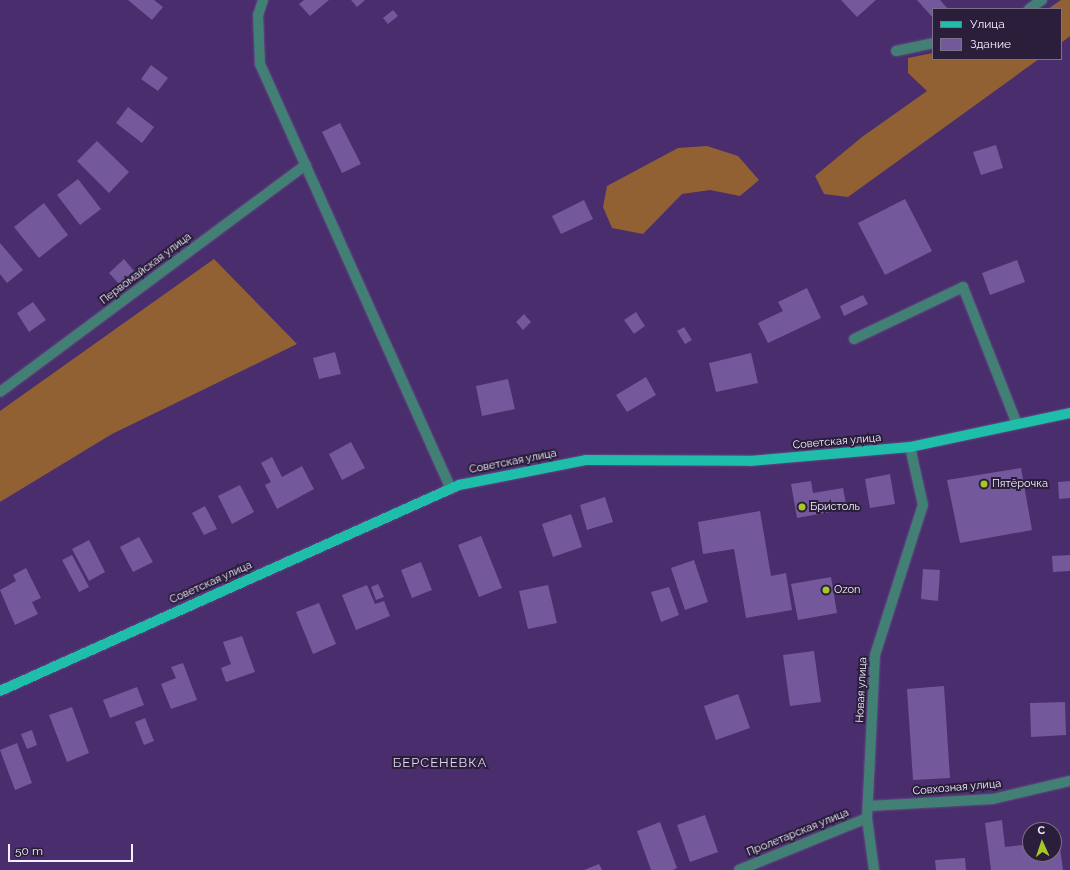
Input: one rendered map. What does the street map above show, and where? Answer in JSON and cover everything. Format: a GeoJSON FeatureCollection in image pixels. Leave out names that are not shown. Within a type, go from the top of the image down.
{"type":"FeatureCollection","features":[{"type":"Feature","properties":{"kind":"main road","name":"Советская улица"},"geometry":{"type":"LineString","coordinates":[[0,691],[451,488],[586,460],[750,461],[910,447],[1070,413]]}},
{"type":"Feature","properties":{"kind":"street"},"geometry":{"type":"LineString","coordinates":[[263,0],[258,15],[260,64],[451,488]]}},
{"type":"Feature","properties":{"kind":"street"},"geometry":{"type":"LineString","coordinates":[[1030,8],[1042,0]]}},
{"type":"Feature","properties":{"kind":"street"},"geometry":{"type":"LineString","coordinates":[[896,50],[932,43]]}},
{"type":"Feature","properties":{"kind":"street","name":"Первомайская улица"},"geometry":{"type":"LineString","coordinates":[[0,392],[306,165]]}},
{"type":"Feature","properties":{"kind":"street"},"geometry":{"type":"LineString","coordinates":[[854,339],[963,287],[1017,424]]}},
{"type":"Feature","properties":{"kind":"street","name":"Новая улица"},"geometry":{"type":"LineString","coordinates":[[874,870],[867,818],[869,806],[875,655],[923,505],[910,447]]}},
{"type":"Feature","properties":{"kind":"street","name":"Совхозная улица"},"geometry":{"type":"LineString","coordinates":[[869,806],[993,799],[1070,782]]}},
{"type":"Feature","properties":{"kind":"street","name":"Пролетарская улица"},"geometry":{"type":"LineString","coordinates":[[739,870],[867,818]]}},
{"type":"Feature","properties":{"kind":"shaded area"},"geometry":{"type":"Polygon","coordinates":[[[1061,0],[1070,0],[1070,36],[1062,42],[1062,8],[1049,8],[1061,0]]]}},
{"type":"Feature","properties":{"kind":"shaded area"},"geometry":{"type":"Polygon","coordinates":[[[932,53],[932,60],[1038,60],[848,197],[824,194],[815,176],[862,137],[927,91],[908,73],[908,58],[932,53]]]}},
{"type":"Feature","properties":{"kind":"shaded area"},"geometry":{"type":"Polygon","coordinates":[[[707,146],[738,156],[759,180],[740,196],[710,190],[682,194],[643,234],[612,228],[603,207],[607,186],[678,148],[707,146]]]}},
{"type":"Feature","properties":{"kind":"shaded area"},"geometry":{"type":"Polygon","coordinates":[[[214,259],[297,344],[112,434],[0,502],[0,411],[214,259]]]}},
{"type":"Feature","properties":{"kind":"building"},"geometry":{"type":"Polygon","coordinates":[[[128,0],[154,0],[163,7],[152,20],[128,0]]]}},
{"type":"Feature","properties":{"kind":"building"},"geometry":{"type":"Polygon","coordinates":[[[304,0],[329,0],[310,16],[299,4],[304,0]]]}},
{"type":"Feature","properties":{"kind":"building"},"geometry":{"type":"Polygon","coordinates":[[[351,0],[365,0],[357,7],[351,0]]]}},
{"type":"Feature","properties":{"kind":"building"},"geometry":{"type":"Polygon","coordinates":[[[841,0],[876,0],[857,17],[841,0]]]}},
{"type":"Feature","properties":{"kind":"building"},"geometry":{"type":"Polygon","coordinates":[[[917,0],[940,0],[947,8],[932,8],[932,17],[917,0]]]}},
{"type":"Feature","properties":{"kind":"building"},"geometry":{"type":"Polygon","coordinates":[[[393,10],[398,16],[388,24],[383,18],[393,10]]]}},
{"type":"Feature","properties":{"kind":"building"},"geometry":{"type":"Polygon","coordinates":[[[151,65],[168,78],[158,91],[141,79],[151,65]]]}},
{"type":"Feature","properties":{"kind":"building"},"geometry":{"type":"Polygon","coordinates":[[[128,107],[154,127],[142,143],[116,123],[128,107]]]}},
{"type":"Feature","properties":{"kind":"building"},"geometry":{"type":"Polygon","coordinates":[[[340,123],[361,164],[342,173],[322,132],[340,123]]]}},
{"type":"Feature","properties":{"kind":"building"},"geometry":{"type":"Polygon","coordinates":[[[97,141],[129,172],[109,193],[77,161],[97,141]]]}},
{"type":"Feature","properties":{"kind":"building"},"geometry":{"type":"Polygon","coordinates":[[[996,145],[1003,168],[981,175],[973,152],[996,145]]]}},
{"type":"Feature","properties":{"kind":"building"},"geometry":{"type":"Polygon","coordinates":[[[78,179],[101,209],[80,225],[57,195],[78,179]]]}},
{"type":"Feature","properties":{"kind":"building"},"geometry":{"type":"Polygon","coordinates":[[[905,199],[932,251],[885,275],[858,223],[905,199]]]}},
{"type":"Feature","properties":{"kind":"building"},"geometry":{"type":"Polygon","coordinates":[[[584,200],[593,219],[561,234],[552,216],[584,200]]]}},
{"type":"Feature","properties":{"kind":"building"},"geometry":{"type":"Polygon","coordinates":[[[44,203],[68,235],[39,258],[14,227],[44,203]]]}},
{"type":"Feature","properties":{"kind":"building"},"geometry":{"type":"Polygon","coordinates":[[[0,243],[23,270],[7,283],[0,274],[0,243]]]}},
{"type":"Feature","properties":{"kind":"building"},"geometry":{"type":"Polygon","coordinates":[[[124,259],[134,271],[119,284],[109,273],[124,259]]]}},
{"type":"Feature","properties":{"kind":"building"},"geometry":{"type":"Polygon","coordinates":[[[1017,260],[1025,282],[990,295],[982,273],[1017,260]]]}},
{"type":"Feature","properties":{"kind":"building"},"geometry":{"type":"Polygon","coordinates":[[[807,288],[821,318],[768,343],[758,323],[783,311],[778,302],[807,288]]]}},
{"type":"Feature","properties":{"kind":"building"},"geometry":{"type":"Polygon","coordinates":[[[863,295],[868,304],[844,316],[840,306],[863,295]]]}},
{"type":"Feature","properties":{"kind":"building"},"geometry":{"type":"Polygon","coordinates":[[[33,302],[46,320],[29,332],[17,313],[33,302]]]}},
{"type":"Feature","properties":{"kind":"building"},"geometry":{"type":"Polygon","coordinates":[[[636,312],[645,326],[634,334],[624,320],[636,312]]]}},
{"type":"Feature","properties":{"kind":"building"},"geometry":{"type":"Polygon","coordinates":[[[524,314],[531,322],[523,330],[516,322],[524,314]]]}},
{"type":"Feature","properties":{"kind":"building"},"geometry":{"type":"Polygon","coordinates":[[[684,327],[692,340],[685,344],[677,331],[684,327]]]}},
{"type":"Feature","properties":{"kind":"building"},"geometry":{"type":"Polygon","coordinates":[[[335,352],[341,374],[319,379],[313,358],[335,352]]]}},
{"type":"Feature","properties":{"kind":"building"},"geometry":{"type":"Polygon","coordinates":[[[751,353],[758,383],[716,392],[709,363],[751,353]]]}},
{"type":"Feature","properties":{"kind":"building"},"geometry":{"type":"Polygon","coordinates":[[[646,377],[656,395],[627,412],[616,395],[646,377]]]}},
{"type":"Feature","properties":{"kind":"building"},"geometry":{"type":"Polygon","coordinates":[[[508,379],[515,409],[482,416],[476,386],[508,379]]]}},
{"type":"Feature","properties":{"kind":"building"},"geometry":{"type":"Polygon","coordinates":[[[351,442],[365,468],[342,480],[329,454],[351,442]]]}},
{"type":"Feature","properties":{"kind":"building"},"geometry":{"type":"Polygon","coordinates":[[[272,457],[282,477],[302,466],[314,489],[277,509],[265,485],[271,482],[261,463],[272,457]]]}},
{"type":"Feature","properties":{"kind":"building"},"geometry":{"type":"Polygon","coordinates":[[[1021,468],[1032,530],[960,543],[947,480],[1021,468]]]}},
{"type":"Feature","properties":{"kind":"building"},"geometry":{"type":"Polygon","coordinates":[[[890,474],[895,504],[870,508],[865,479],[890,474]]]}},
{"type":"Feature","properties":{"kind":"building"},"geometry":{"type":"Polygon","coordinates":[[[811,481],[813,493],[843,488],[847,509],[797,518],[791,484],[811,481]]]}},
{"type":"Feature","properties":{"kind":"building"},"geometry":{"type":"Polygon","coordinates":[[[1070,481],[1070,498],[1059,499],[1058,482],[1070,481]]]}},
{"type":"Feature","properties":{"kind":"building"},"geometry":{"type":"Polygon","coordinates":[[[240,485],[254,512],[232,524],[218,496],[240,485]]]}},
{"type":"Feature","properties":{"kind":"building"},"geometry":{"type":"Polygon","coordinates":[[[605,497],[613,522],[587,530],[580,505],[605,497]]]}},
{"type":"Feature","properties":{"kind":"building"},"geometry":{"type":"Polygon","coordinates":[[[205,506],[217,529],[204,535],[192,513],[205,506]]]}},
{"type":"Feature","properties":{"kind":"building"},"geometry":{"type":"Polygon","coordinates":[[[760,511],[771,576],[786,573],[792,610],[746,618],[734,549],[703,554],[698,522],[760,511]]]}},
{"type":"Feature","properties":{"kind":"building"},"geometry":{"type":"Polygon","coordinates":[[[571,514],[582,547],[553,557],[542,524],[571,514]]]}},
{"type":"Feature","properties":{"kind":"building"},"geometry":{"type":"Polygon","coordinates":[[[481,536],[502,588],[479,597],[458,545],[481,536]]]}},
{"type":"Feature","properties":{"kind":"building"},"geometry":{"type":"Polygon","coordinates":[[[139,537],[153,562],[133,572],[120,547],[139,537]]]}},
{"type":"Feature","properties":{"kind":"building"},"geometry":{"type":"Polygon","coordinates":[[[89,540],[105,572],[89,581],[72,549],[89,540]]]}},
{"type":"Feature","properties":{"kind":"building"},"geometry":{"type":"Polygon","coordinates":[[[72,555],[89,587],[79,592],[62,560],[72,555]]]}},
{"type":"Feature","properties":{"kind":"building"},"geometry":{"type":"Polygon","coordinates":[[[1070,555],[1070,571],[1053,572],[1052,556],[1070,555]]]}},
{"type":"Feature","properties":{"kind":"building"},"geometry":{"type":"Polygon","coordinates":[[[694,560],[708,602],[685,610],[671,568],[694,560]]]}},
{"type":"Feature","properties":{"kind":"building"},"geometry":{"type":"Polygon","coordinates":[[[421,562],[432,590],[412,598],[401,570],[421,562]]]}},
{"type":"Feature","properties":{"kind":"building"},"geometry":{"type":"Polygon","coordinates":[[[26,568],[41,598],[32,602],[38,614],[15,625],[0,590],[16,581],[13,575],[26,568]]]}},
{"type":"Feature","properties":{"kind":"building"},"geometry":{"type":"Polygon","coordinates":[[[923,569],[940,570],[938,601],[921,599],[923,569]]]}},
{"type":"Feature","properties":{"kind":"building"},"geometry":{"type":"Polygon","coordinates":[[[831,577],[837,613],[798,620],[791,584],[831,577]]]}},
{"type":"Feature","properties":{"kind":"building"},"geometry":{"type":"Polygon","coordinates":[[[378,584],[384,597],[376,600],[371,587],[378,584]]]}},
{"type":"Feature","properties":{"kind":"building"},"geometry":{"type":"Polygon","coordinates":[[[367,585],[375,604],[384,601],[390,616],[356,630],[342,595],[367,585]]]}},
{"type":"Feature","properties":{"kind":"building"},"geometry":{"type":"Polygon","coordinates":[[[548,585],[557,623],[528,629],[519,591],[548,585]]]}},
{"type":"Feature","properties":{"kind":"building"},"geometry":{"type":"Polygon","coordinates":[[[669,587],[679,615],[661,622],[651,592],[669,587]]]}},
{"type":"Feature","properties":{"kind":"building"},"geometry":{"type":"Polygon","coordinates":[[[319,603],[336,644],[313,654],[296,612],[319,603]]]}},
{"type":"Feature","properties":{"kind":"building"},"geometry":{"type":"Polygon","coordinates":[[[242,636],[255,672],[226,682],[221,668],[231,664],[223,642],[242,636]]]}},
{"type":"Feature","properties":{"kind":"building"},"geometry":{"type":"Polygon","coordinates":[[[814,651],[821,702],[790,706],[783,655],[814,651]]]}},
{"type":"Feature","properties":{"kind":"building"},"geometry":{"type":"Polygon","coordinates":[[[183,663],[197,700],[171,709],[161,684],[176,678],[171,667],[183,663]]]}},
{"type":"Feature","properties":{"kind":"building"},"geometry":{"type":"Polygon","coordinates":[[[944,686],[950,778],[913,780],[907,689],[944,686]]]}},
{"type":"Feature","properties":{"kind":"building"},"geometry":{"type":"Polygon","coordinates":[[[137,687],[144,705],[110,718],[103,700],[137,687]]]}},
{"type":"Feature","properties":{"kind":"building"},"geometry":{"type":"Polygon","coordinates":[[[738,694],[750,728],[716,740],[704,706],[738,694]]]}},
{"type":"Feature","properties":{"kind":"building"},"geometry":{"type":"Polygon","coordinates":[[[1065,702],[1066,735],[1031,737],[1030,703],[1065,702]]]}},
{"type":"Feature","properties":{"kind":"building"},"geometry":{"type":"Polygon","coordinates":[[[72,707],[89,753],[67,762],[49,715],[72,707]]]}},
{"type":"Feature","properties":{"kind":"building"},"geometry":{"type":"Polygon","coordinates":[[[145,718],[154,741],[144,745],[135,722],[145,718]]]}},
{"type":"Feature","properties":{"kind":"building"},"geometry":{"type":"Polygon","coordinates":[[[32,730],[37,745],[27,749],[21,734],[32,730]]]}},
{"type":"Feature","properties":{"kind":"building"},"geometry":{"type":"Polygon","coordinates":[[[17,743],[32,783],[15,790],[0,750],[17,743]]]}},
{"type":"Feature","properties":{"kind":"building"},"geometry":{"type":"Polygon","coordinates":[[[705,815],[718,852],[690,862],[677,825],[705,815]]]}},
{"type":"Feature","properties":{"kind":"building"},"geometry":{"type":"Polygon","coordinates":[[[1002,820],[1005,847],[1022,845],[1022,862],[1062,862],[1063,870],[991,870],[985,823],[1002,820]]]}},
{"type":"Feature","properties":{"kind":"building"},"geometry":{"type":"Polygon","coordinates":[[[660,822],[677,868],[673,870],[651,870],[637,831],[660,822]]]}},
{"type":"Feature","properties":{"kind":"building"},"geometry":{"type":"Polygon","coordinates":[[[965,858],[966,870],[936,870],[935,860],[965,858]]]}},
{"type":"Feature","properties":{"kind":"building"},"geometry":{"type":"Polygon","coordinates":[[[599,864],[602,870],[584,870],[599,864]]]}},
{"type":"Feature","properties":{"kind":"place","name":"Пятёрочка"},"geometry":{"type":"Point","coordinates":[984,484]}},
{"type":"Feature","properties":{"kind":"place","name":"Бристоль"},"geometry":{"type":"Point","coordinates":[802,507]}},
{"type":"Feature","properties":{"kind":"place","name":"Ozon"},"geometry":{"type":"Point","coordinates":[826,590]}},
{"type":"Feature","properties":{"kind":"district","name":"БЕРСЕНЕВКА"},"geometry":{"type":"Point","coordinates":[440,763]}}]}
